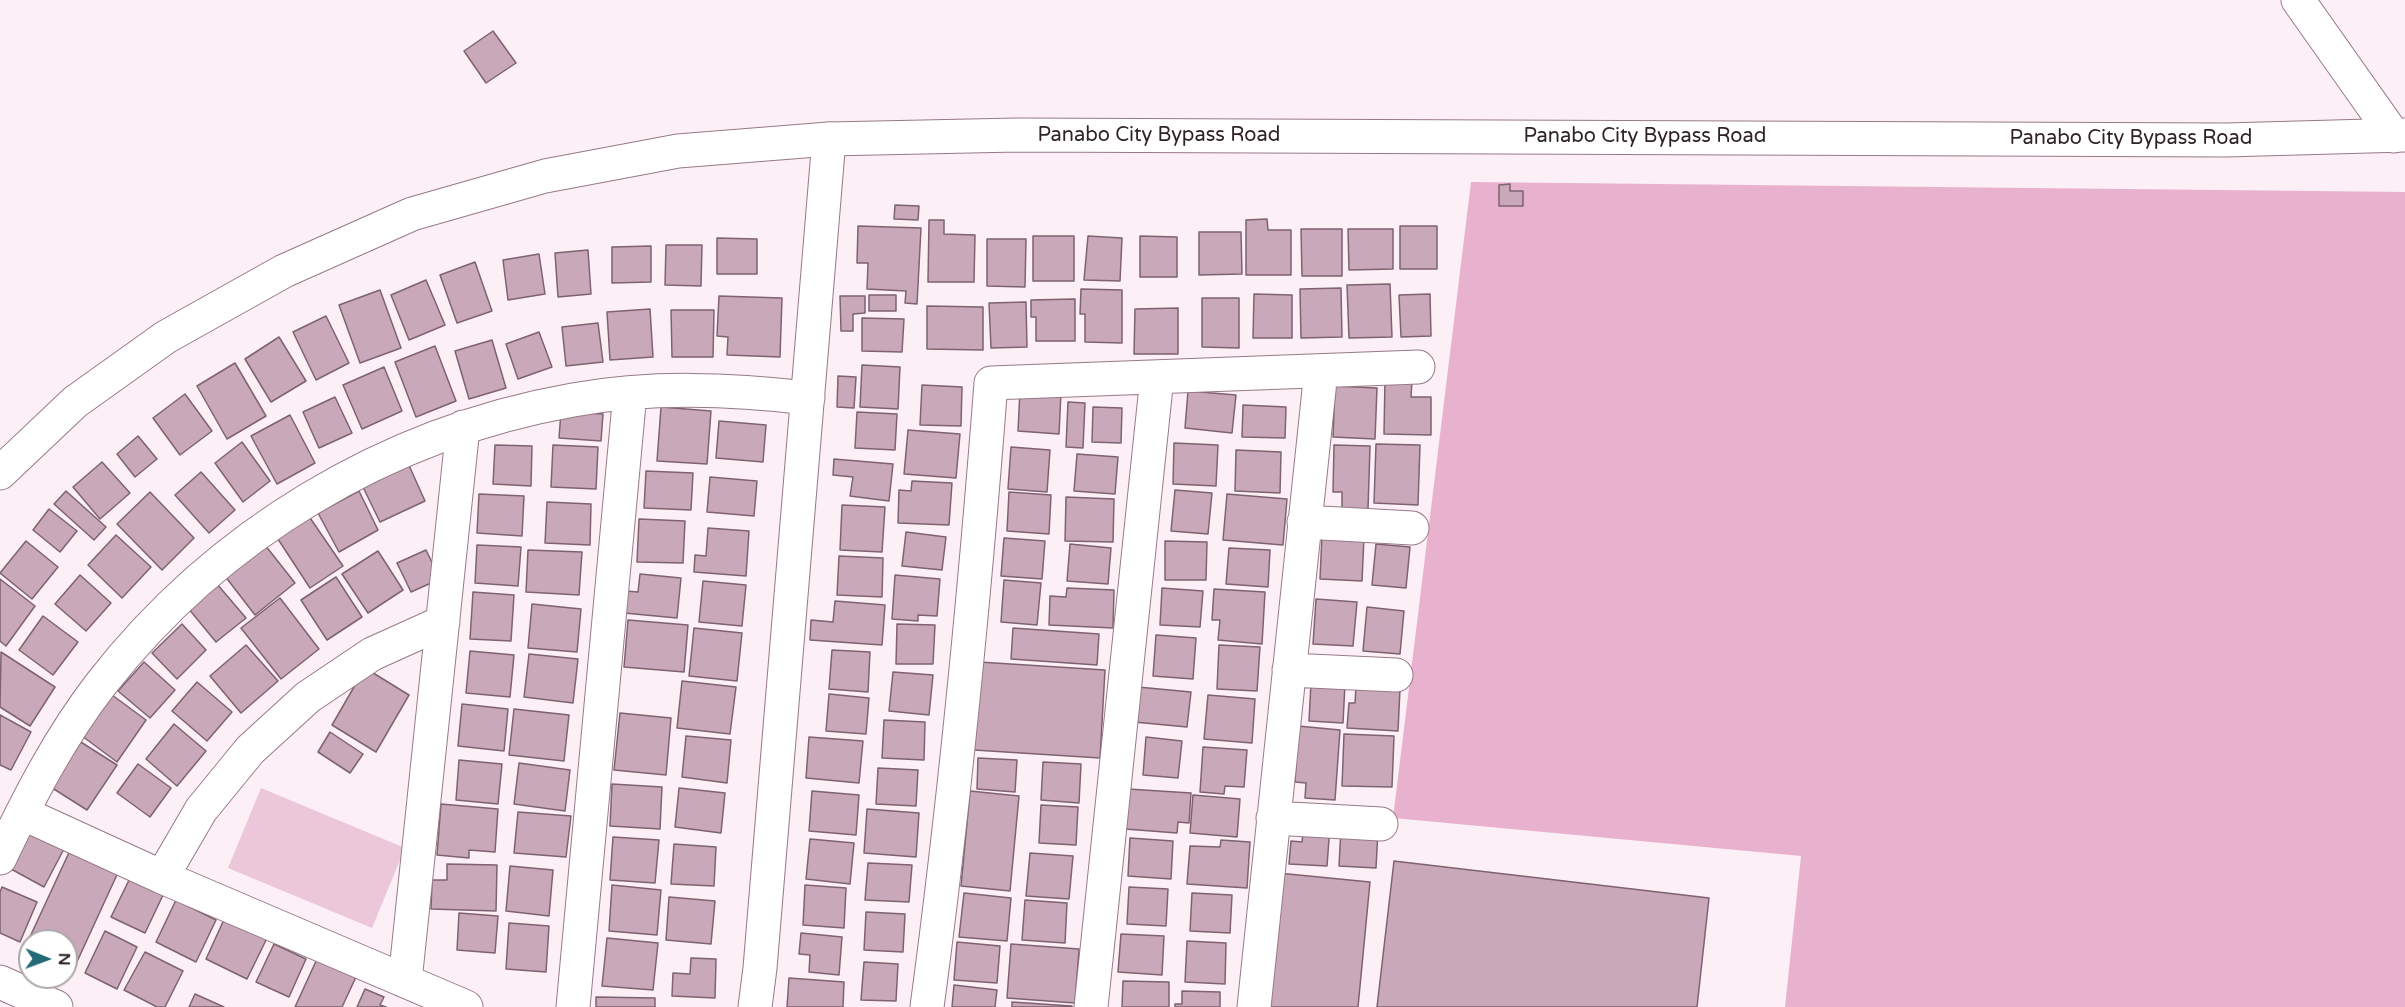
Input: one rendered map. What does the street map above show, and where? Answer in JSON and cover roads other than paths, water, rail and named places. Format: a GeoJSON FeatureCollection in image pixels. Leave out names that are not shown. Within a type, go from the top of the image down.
{"type":"FeatureCollection","features":[{"type":"Feature","properties":{"kind":"street"},"geometry":{"type":"LineString","coordinates":[[2298,0],[2399,135]]}},
{"type":"Feature","properties":{"kind":"street","name":"Panabo City Bypass Road"},"geometry":{"type":"LineString","coordinates":[[0,473],[75,402],[166,337],[284,271],[412,214],[545,176],[678,151],[829,139],[1017,135],[2214,140],[2399,135]]}},
{"type":"Feature","properties":{"kind":"street"},"geometry":{"type":"LineString","coordinates":[[755,1007],[829,139]]}},
{"type":"Feature","properties":{"kind":"street"},"geometry":{"type":"LineString","coordinates":[[927,1007],[960,734],[977,564],[991,382],[1418,367]]}},
{"type":"Feature","properties":{"kind":"street"},"geometry":{"type":"LineString","coordinates":[[1254,1007],[1321,371]]}},
{"type":"Feature","properties":{"kind":"street"},"geometry":{"type":"LineString","coordinates":[[1091,1007],[1157,377]]}},
{"type":"Feature","properties":{"kind":"street"},"geometry":{"type":"LineString","coordinates":[[0,858],[58,747],[101,685],[150,627],[204,575],[262,528],[326,488],[393,454],[463,427],[563,402],[630,393],[690,390],[749,391],[808,398]]}},
{"type":"Feature","properties":{"kind":"street"},"geometry":{"type":"LineString","coordinates":[[573,1007],[630,393]]}},
{"type":"Feature","properties":{"kind":"street"},"geometry":{"type":"LineString","coordinates":[[405,981],[463,427]]}},
{"type":"Feature","properties":{"kind":"street"},"geometry":{"type":"LineString","coordinates":[[1304,522],[1412,528]]}},
{"type":"Feature","properties":{"kind":"street"},"geometry":{"type":"LineString","coordinates":[[162,877],[208,801],[250,750],[308,697],[372,654],[443,622]]}},
{"type":"Feature","properties":{"kind":"street"},"geometry":{"type":"LineString","coordinates":[[1289,670],[1396,675]]}},
{"type":"Feature","properties":{"kind":"street"},"geometry":{"type":"LineString","coordinates":[[22,813],[162,877],[466,1007]]}},
{"type":"Feature","properties":{"kind":"street"},"geometry":{"type":"LineString","coordinates":[[1273,818],[1381,824]]}},
{"type":"Feature","properties":{"kind":"street"},"geometry":{"type":"LineString","coordinates":[[0,982],[56,1007]]}}]}
